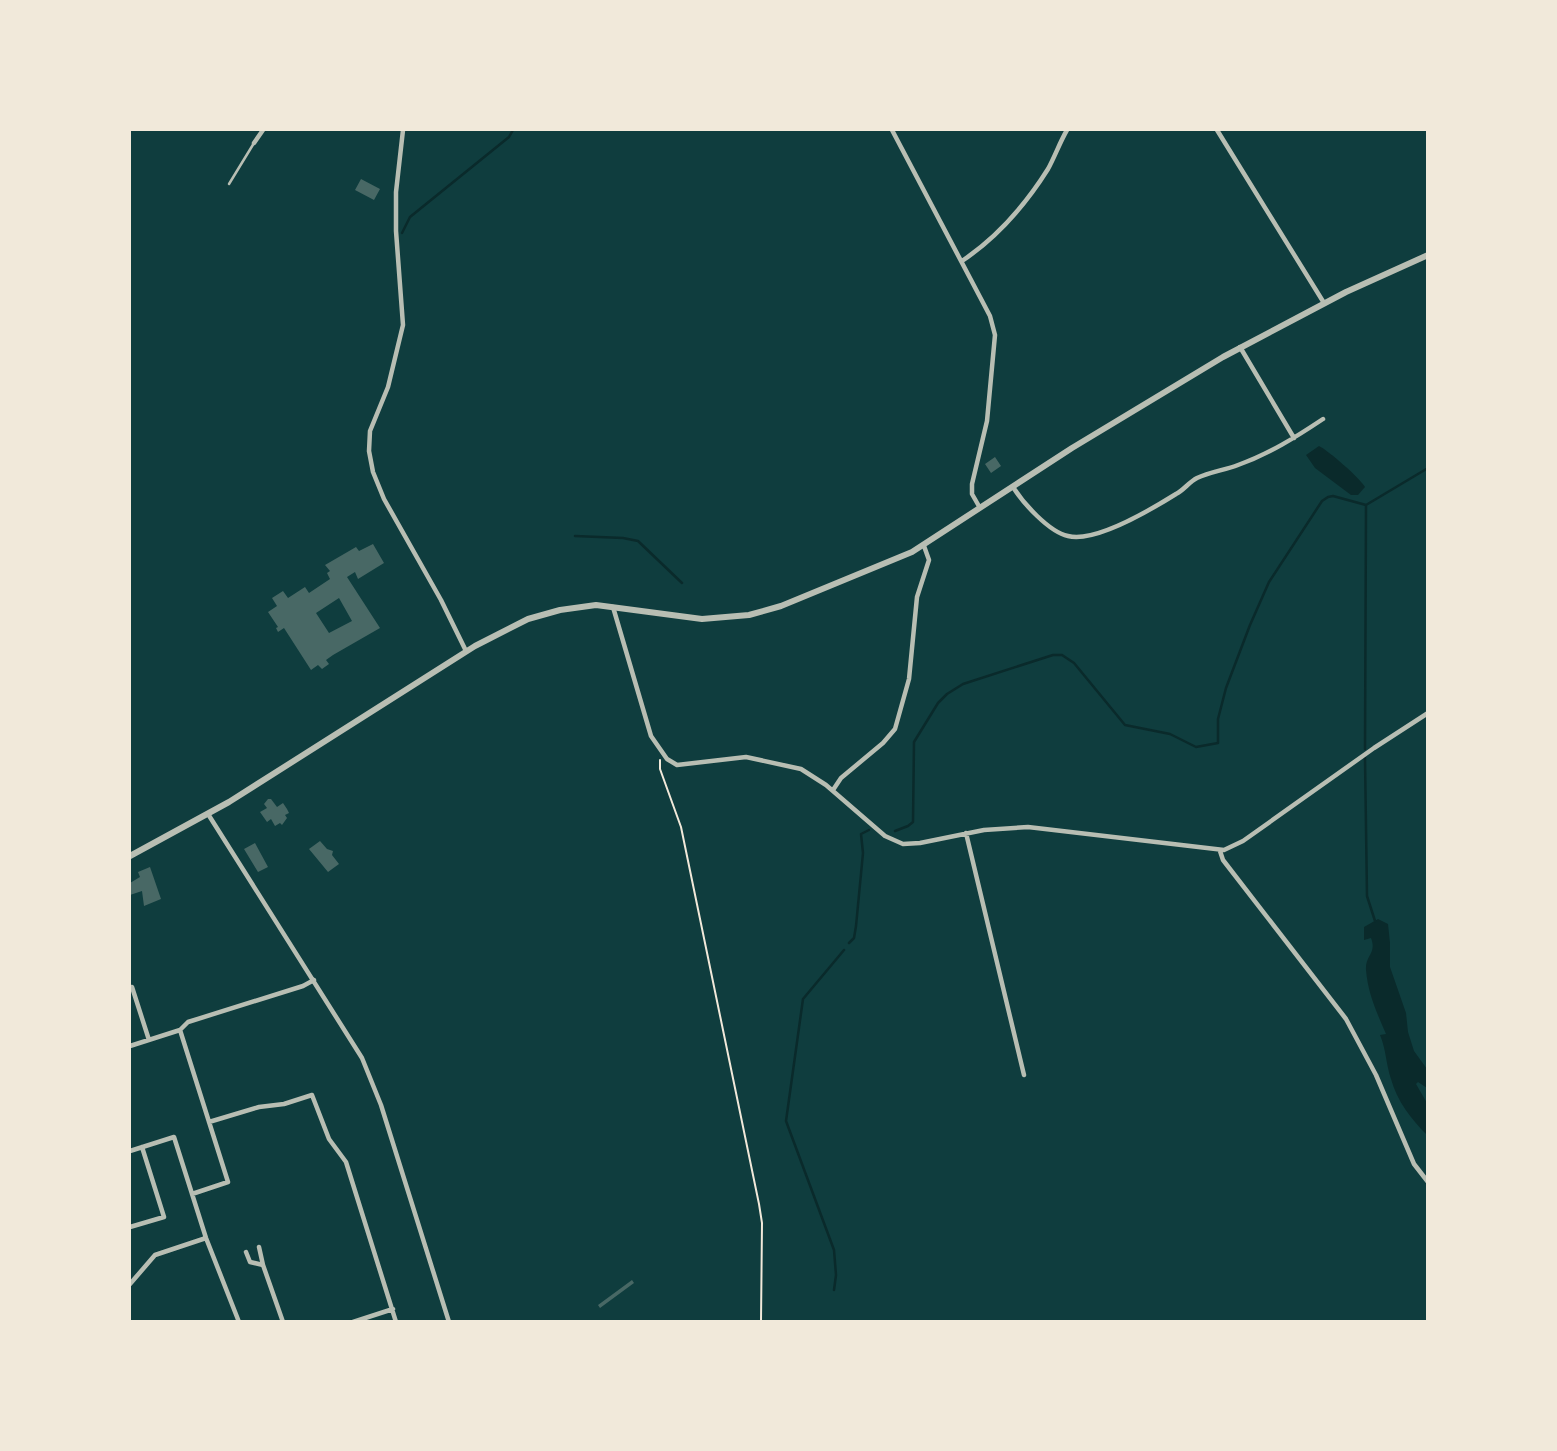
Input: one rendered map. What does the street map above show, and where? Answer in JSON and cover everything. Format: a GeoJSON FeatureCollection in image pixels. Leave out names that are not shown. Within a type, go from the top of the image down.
{"type":"FeatureCollection","features":[{"type":"Feature","properties":{"kind":"street"},"geometry":{"type":"LineString","coordinates":[[254,143],[263,130]]}},
{"type":"Feature","properties":{"kind":"street"},"geometry":{"type":"LineString","coordinates":[[403,130],[396,192],[396,231],[403,325],[388,387],[370,431],[369,451],[373,472],[384,499],[441,600],[466,651]]}},
{"type":"Feature","properties":{"kind":"street"},"geometry":{"type":"LineString","coordinates":[[892,130],[990,316],[995,335],[987,421],[972,484],[972,494],[981,508]]}},
{"type":"Feature","properties":{"kind":"street"},"geometry":{"type":"LineString","coordinates":[[962,261],[991,239],[1029,195],[1050,166],[1067,130]]}},
{"type":"Feature","properties":{"kind":"street"},"geometry":{"type":"LineString","coordinates":[[1217,130],[1324,303]]}},
{"type":"Feature","properties":{"kind":"street"},"geometry":{"type":"LineString","coordinates":[[130,856],[208,814],[466,651],[516,624],[548,612],[579,607],[612,606],[702,618],[749,615],[802,598],[923,546],[1083,442],[1240,347],[1324,303],[1427,255]]}},
{"type":"Feature","properties":{"kind":"street"},"geometry":{"type":"LineString","coordinates":[[1240,347],[1294,438]]}},
{"type":"Feature","properties":{"kind":"street"},"geometry":{"type":"LineString","coordinates":[[1013,487],[1021,501],[1052,528],[1065,536],[1082,537],[1140,514],[1177,494],[1199,477],[1239,465],[1294,438],[1323,419]]}},
{"type":"Feature","properties":{"kind":"street"},"geometry":{"type":"LineString","coordinates":[[833,790],[841,779],[883,743],[895,729],[909,679],[917,597],[929,560],[923,546]]}},
{"type":"Feature","properties":{"kind":"street"},"geometry":{"type":"LineString","coordinates":[[612,606],[648,727],[659,750],[667,759],[681,766],[738,757],[772,762],[804,771],[833,790],[881,833],[894,841],[914,844],[1000,828],[1034,827],[1128,840],[1179,843],[1220,851],[1244,841],[1427,713]]}},
{"type":"Feature","properties":{"kind":"street"},"geometry":{"type":"LineString","coordinates":[[208,814],[353,1043],[377,1094],[449,1321]]}},
{"type":"Feature","properties":{"kind":"street"},"geometry":{"type":"LineString","coordinates":[[966,833],[1024,1074]]}},
{"type":"Feature","properties":{"kind":"street"},"geometry":{"type":"LineString","coordinates":[[1220,851],[1223,860],[1351,1027],[1376,1075],[1414,1164],[1427,1182]]}},
{"type":"Feature","properties":{"kind":"street"},"geometry":{"type":"LineString","coordinates":[[130,1046],[180,1030],[188,1022],[303,986],[314,980]]}},
{"type":"Feature","properties":{"kind":"street"},"geometry":{"type":"LineString","coordinates":[[132,987],[149,1040]]}},
{"type":"Feature","properties":{"kind":"street"},"geometry":{"type":"LineString","coordinates":[[180,1030],[229,1182],[192,1194]]}},
{"type":"Feature","properties":{"kind":"street"},"geometry":{"type":"LineString","coordinates":[[209,1122],[260,1107],[313,1096],[329,1139],[348,1167],[396,1321]]}},
{"type":"Feature","properties":{"kind":"street"},"geometry":{"type":"LineString","coordinates":[[130,1151],[174,1137],[206,1238],[239,1321]]}},
{"type":"Feature","properties":{"kind":"street"},"geometry":{"type":"LineString","coordinates":[[130,1227],[164,1217],[142,1147]]}},
{"type":"Feature","properties":{"kind":"street"},"geometry":{"type":"LineString","coordinates":[[130,1284],[155,1255],[206,1238]]}},
{"type":"Feature","properties":{"kind":"street"},"geometry":{"type":"LineString","coordinates":[[259,1247],[283,1321]]}},
{"type":"Feature","properties":{"kind":"street"},"geometry":{"type":"LineString","coordinates":[[246,1252],[250,1262],[263,1265]]}},
{"type":"Feature","properties":{"kind":"street"},"geometry":{"type":"LineString","coordinates":[[353,1321],[393,1310]]}},
{"type":"Feature","properties":{"kind":"lane"},"geometry":{"type":"LineString","coordinates":[[229,184],[254,143]]}},
{"type":"Feature","properties":{"kind":"path"},"geometry":{"type":"LineString","coordinates":[[659,750],[660,769],[681,827],[759,1203],[762,1223],[761,1321]]}},
{"type":"Feature","properties":{"kind":"water"},"geometry":{"type":"Polygon","coordinates":[[[1319,446],[1362,483],[1365,487],[1358,495],[1351,495],[1315,468],[1306,455],[1319,446]]]}},
{"type":"Feature","properties":{"kind":"water"},"geometry":{"type":"Polygon","coordinates":[[[1378,919],[1388,924],[1390,967],[1406,1013],[1414,1051],[1427,1069],[1427,1088],[1418,1082],[1416,1084],[1427,1103],[1427,1135],[1415,1123],[1397,1095],[1380,1035],[1386,1034],[1369,987],[1366,965],[1372,951],[1372,943],[1371,938],[1364,940],[1364,927],[1378,919]]]}},
{"type":"Feature","properties":{"kind":"building"},"geometry":{"type":"Polygon","coordinates":[[[361,179],[380,189],[374,200],[355,190],[361,179]]]}},
{"type":"Feature","properties":{"kind":"building"},"geometry":{"type":"Polygon","coordinates":[[[995,457],[1001,466],[991,473],[985,464],[995,457]]]}},
{"type":"Feature","properties":{"kind":"building"},"geometry":{"type":"Polygon","coordinates":[[[373,544],[384,563],[358,579],[355,572],[347,577],[380,628],[333,655],[326,660],[329,664],[322,669],[318,665],[311,670],[284,628],[278,632],[278,627],[268,612],[277,606],[272,598],[283,591],[288,598],[305,587],[309,593],[330,579],[327,573],[330,571],[325,565],[356,547],[359,551],[373,544]],[[339,598],[316,613],[329,633],[352,621],[339,598]]]}},
{"type":"Feature","properties":{"kind":"building"},"geometry":{"type":"Polygon","coordinates":[[[268,799],[277,807],[283,803],[287,809],[289,813],[285,815],[287,818],[282,825],[280,823],[275,826],[271,819],[267,822],[260,812],[267,808],[264,804],[268,799]]]}},
{"type":"Feature","properties":{"kind":"building"},"geometry":{"type":"Polygon","coordinates":[[[320,841],[333,851],[332,855],[339,864],[328,872],[309,849],[320,841]]]}},
{"type":"Feature","properties":{"kind":"building"},"geometry":{"type":"Polygon","coordinates":[[[255,843],[268,867],[258,872],[244,849],[255,843]]]}},
{"type":"Feature","properties":{"kind":"building"},"geometry":{"type":"Polygon","coordinates":[[[150,867],[161,899],[144,906],[142,891],[130,895],[130,883],[140,877],[138,872],[150,867]]]}},
{"type":"Feature","properties":{"kind":"building"},"geometry":{"type":"Polygon","coordinates":[[[632,1280],[634,1283],[600,1308],[598,1305],[632,1280]]]}},
{"type":"Feature","properties":{"kind":"waterway"},"geometry":{"type":"LineString","coordinates":[[402,233],[410,217],[509,137],[513,130]]}},
{"type":"Feature","properties":{"kind":"waterway"},"geometry":{"type":"LineString","coordinates":[[1365,749],[1366,505],[1428,468]]}},
{"type":"Feature","properties":{"kind":"waterway"},"geometry":{"type":"LineString","coordinates":[[895,831],[913,822],[914,742],[938,703],[963,684],[1053,655],[1062,655],[1074,663],[1125,725],[1170,734],[1196,747],[1218,743],[1218,719],[1226,688],[1269,582],[1322,501],[1333,496],[1366,505]]}},
{"type":"Feature","properties":{"kind":"waterway"},"geometry":{"type":"LineString","coordinates":[[575,536],[638,541],[682,583]]}},
{"type":"Feature","properties":{"kind":"waterway"},"geometry":{"type":"LineString","coordinates":[[1365,758],[1367,896],[1375,921]]}},
{"type":"Feature","properties":{"kind":"waterway"},"geometry":{"type":"LineString","coordinates":[[849,943],[854,938],[856,926],[863,853],[861,834],[869,830]]}},
{"type":"Feature","properties":{"kind":"waterway"},"geometry":{"type":"LineString","coordinates":[[834,1290],[834,1250],[786,1121],[803,999],[844,950]]}}]}
